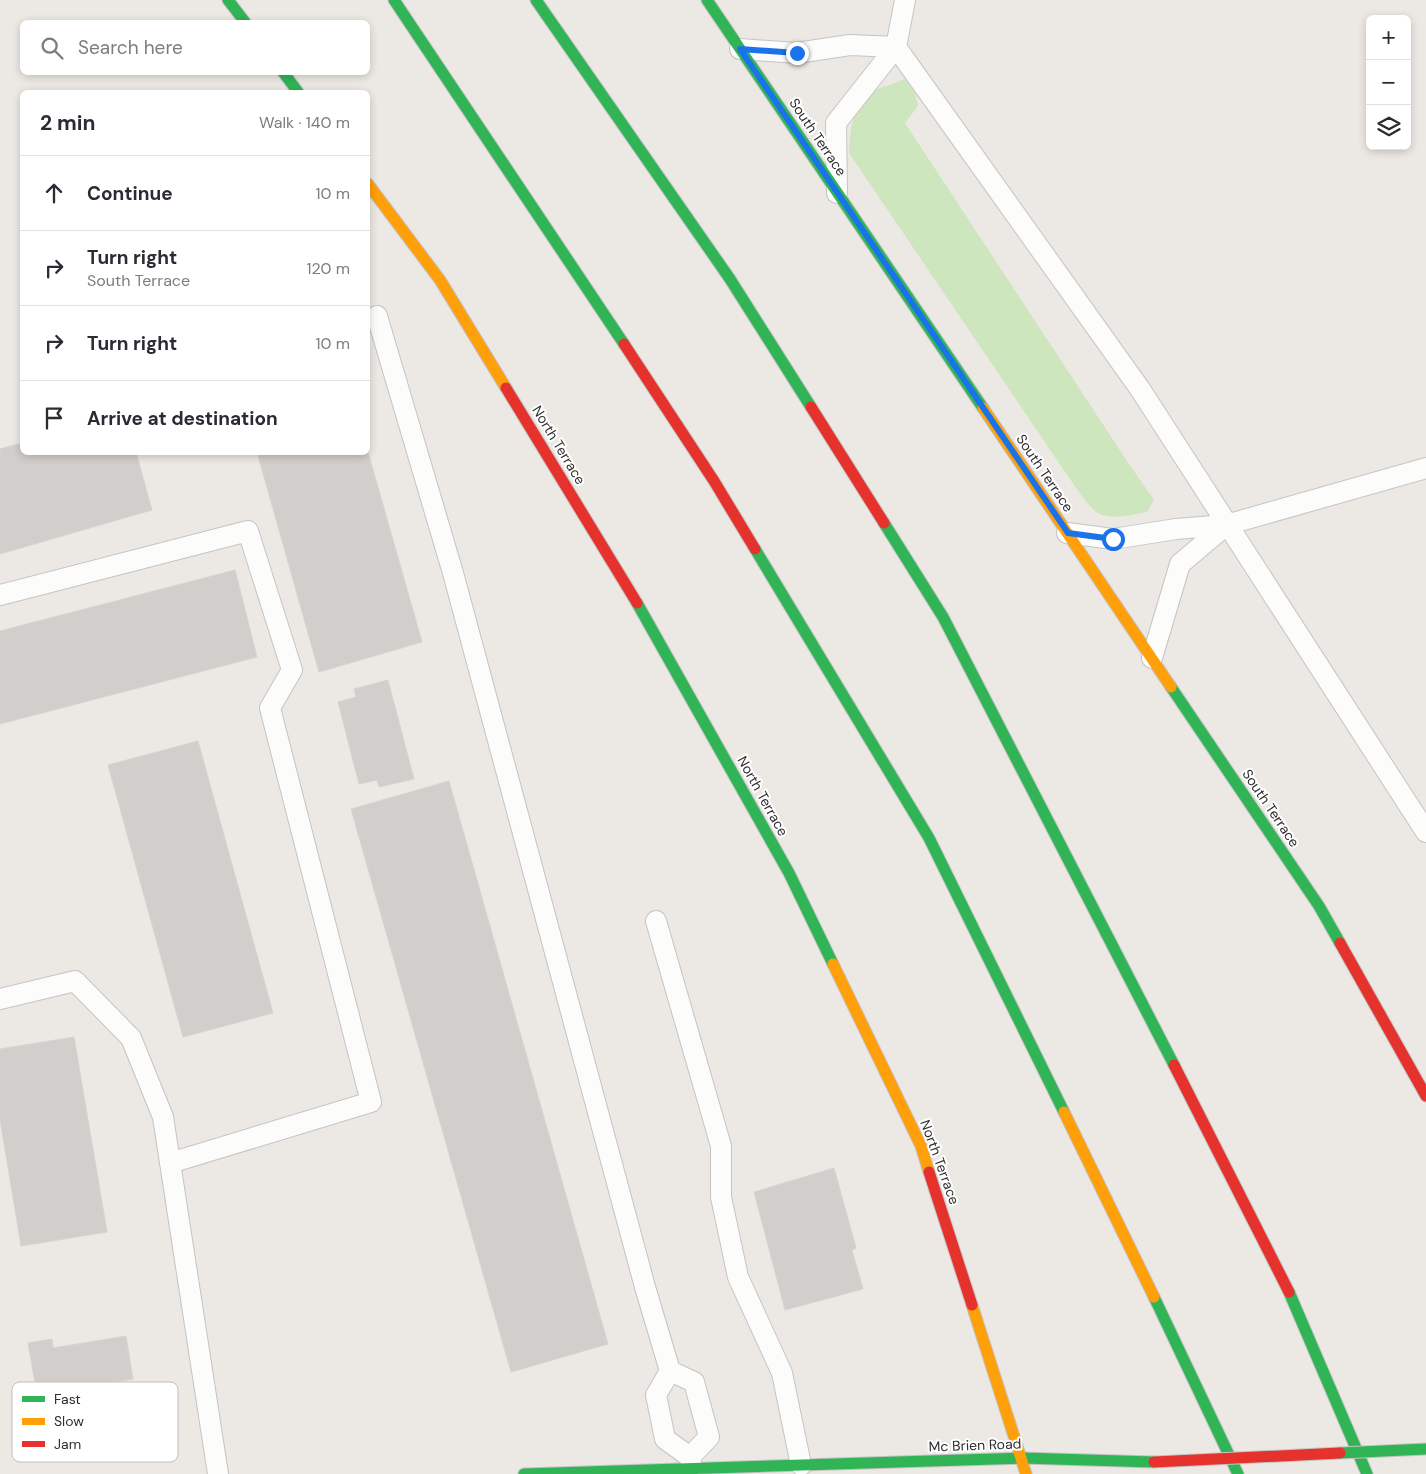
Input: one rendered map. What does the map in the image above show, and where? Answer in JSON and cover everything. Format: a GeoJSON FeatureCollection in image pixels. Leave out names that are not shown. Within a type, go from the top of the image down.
{"type":"FeatureCollection","features":[{"type":"Feature","properties":{"kind":"main road"},"geometry":{"type":"LineString","coordinates":[[228,0],[243,20]]}},
{"type":"Feature","properties":{"kind":"main road"},"geometry":{"type":"LineString","coordinates":[[394,0],[518,183],[714,481],[929,838],[1144,1275],[1238,1474]]}},
{"type":"Feature","properties":{"kind":"main road"},"geometry":{"type":"LineString","coordinates":[[536,0],[730,279],[943,617],[1109,937],[1282,1278],[1367,1474]]}},
{"type":"Feature","properties":{"kind":"main road","name":"South Terrace"},"geometry":{"type":"LineString","coordinates":[[707,0],[1319,906],[1426,1096]]}},
{"type":"Feature","properties":{"kind":"main road"},"geometry":{"type":"LineString","coordinates":[[285,75],[296,90]]}},
{"type":"Feature","properties":{"kind":"main road","name":"North Terrace"},"geometry":{"type":"LineString","coordinates":[[370,187],[440,280],[644,614],[789,873],[921,1146],[1026,1474]]}},
{"type":"Feature","properties":{"kind":"main road","name":"Mc Brien Road"},"geometry":{"type":"LineString","coordinates":[[524,1474],[577,1473],[691,1462],[801,1465],[1022,1458],[1154,1462],[1426,1449]]}},
{"type":"Feature","properties":{"kind":"lane"},"geometry":{"type":"LineString","coordinates":[[837,193],[836,123],[896,47],[905,0]]}},
{"type":"Feature","properties":{"kind":"lane"},"geometry":{"type":"LineString","coordinates":[[740,49],[797,53],[850,45],[896,47]]}},
{"type":"Feature","properties":{"kind":"lane"},"geometry":{"type":"LineString","coordinates":[[896,47],[1129,373],[1426,832]]}},
{"type":"Feature","properties":{"kind":"lane"},"geometry":{"type":"LineString","coordinates":[[377,316],[453,573],[644,1288],[670,1371],[694,1382],[709,1437],[691,1462],[665,1439],[656,1394],[670,1371]]}},
{"type":"Feature","properties":{"kind":"lane"},"geometry":{"type":"LineString","coordinates":[[1068,533],[1113,539],[1176,529],[1226,525],[1426,468]]}},
{"type":"Feature","properties":{"kind":"lane"},"geometry":{"type":"LineString","coordinates":[[1152,658],[1180,564],[1226,525]]}},
{"type":"Feature","properties":{"kind":"lane"},"geometry":{"type":"LineString","coordinates":[[0,595],[248,531],[292,670],[270,708],[371,1102],[170,1163]]}},
{"type":"Feature","properties":{"kind":"lane"},"geometry":{"type":"LineString","coordinates":[[656,921],[721,1146],[721,1197],[738,1277],[782,1374],[801,1465]]}},
{"type":"Feature","properties":{"kind":"lane"},"geometry":{"type":"LineString","coordinates":[[0,1000],[75,981],[131,1038],[164,1118],[218,1474]]}},
{"type":"Feature","properties":{"kind":"green space"},"geometry":{"type":"Polygon","coordinates":[[[905,79],[915,93],[918,106],[905,123],[1154,500],[1147,512],[1114,517],[1096,512],[1088,504],[849,153],[855,113],[863,99],[871,92],[905,79]]]}},
{"type":"Feature","properties":{"kind":"building"},"geometry":{"type":"Polygon","coordinates":[[[20,444],[20,455],[137,455],[152,510],[0,554],[0,449],[20,444]]]}},
{"type":"Feature","properties":{"kind":"building"},"geometry":{"type":"Polygon","coordinates":[[[258,455],[369,455],[422,642],[319,672],[258,455]]]}},
{"type":"Feature","properties":{"kind":"building"},"geometry":{"type":"Polygon","coordinates":[[[235,570],[257,657],[0,724],[0,631],[235,570]]]}},
{"type":"Feature","properties":{"kind":"building"},"geometry":{"type":"Polygon","coordinates":[[[388,680],[414,779],[379,787],[377,780],[359,784],[338,702],[356,697],[354,689],[388,680]]]}},
{"type":"Feature","properties":{"kind":"building"},"geometry":{"type":"Polygon","coordinates":[[[198,741],[273,1013],[183,1037],[108,765],[198,741]]]}},
{"type":"Feature","properties":{"kind":"building"},"geometry":{"type":"Polygon","coordinates":[[[449,781],[608,1344],[511,1372],[351,809],[449,781]]]}},
{"type":"Feature","properties":{"kind":"building"},"geometry":{"type":"Polygon","coordinates":[[[74,1037],[107,1232],[21,1246],[0,1120],[0,1049],[74,1037]]]}},
{"type":"Feature","properties":{"kind":"building"},"geometry":{"type":"Polygon","coordinates":[[[834,1168],[856,1248],[852,1250],[863,1289],[785,1310],[754,1192],[834,1168]]]}},
{"type":"Feature","properties":{"kind":"building"},"geometry":{"type":"Polygon","coordinates":[[[126,1336],[133,1379],[114,1382],[35,1382],[28,1343],[52,1339],[53,1348],[126,1336]]]}},
{"type":"Feature","properties":{"kind":"traffic: fast"},"geometry":{"type":"LineString","coordinates":[[228,0],[243,20]]}},
{"type":"Feature","properties":{"kind":"traffic: fast"},"geometry":{"type":"LineString","coordinates":[[394,0],[624,344]]}},
{"type":"Feature","properties":{"kind":"traffic: fast"},"geometry":{"type":"LineString","coordinates":[[536,0],[730,279],[811,407]]}},
{"type":"Feature","properties":{"kind":"traffic: fast"},"geometry":{"type":"LineString","coordinates":[[707,0],[983,408]]}},
{"type":"Feature","properties":{"kind":"traffic: fast"},"geometry":{"type":"LineString","coordinates":[[285,75],[296,90]]}},
{"type":"Feature","properties":{"kind":"traffic: fast"},"geometry":{"type":"LineString","coordinates":[[884,523],[943,617],[1174,1065]]}},
{"type":"Feature","properties":{"kind":"traffic: fast"},"geometry":{"type":"LineString","coordinates":[[755,549],[929,838],[1064,1112]]}},
{"type":"Feature","properties":{"kind":"traffic: fast"},"geometry":{"type":"LineString","coordinates":[[637,603],[789,873],[833,964]]}},
{"type":"Feature","properties":{"kind":"traffic: fast"},"geometry":{"type":"LineString","coordinates":[[1171,687],[1319,906],[1340,943]]}},
{"type":"Feature","properties":{"kind":"traffic: fast"},"geometry":{"type":"LineString","coordinates":[[1289,1292],[1367,1474]]}},
{"type":"Feature","properties":{"kind":"traffic: fast"},"geometry":{"type":"LineString","coordinates":[[1154,1297],[1238,1474]]}},
{"type":"Feature","properties":{"kind":"traffic: fast"},"geometry":{"type":"LineString","coordinates":[[1340,1453],[1426,1449]]}},
{"type":"Feature","properties":{"kind":"traffic: fast"},"geometry":{"type":"LineString","coordinates":[[524,1474],[1022,1458],[1154,1462]]}},
{"type":"Feature","properties":{"kind":"traffic: slow"},"geometry":{"type":"LineString","coordinates":[[370,187],[440,280],[506,388]]}},
{"type":"Feature","properties":{"kind":"traffic: slow"},"geometry":{"type":"LineString","coordinates":[[983,408],[1171,687]]}},
{"type":"Feature","properties":{"kind":"traffic: slow"},"geometry":{"type":"LineString","coordinates":[[833,964],[921,1146],[929,1172]]}},
{"type":"Feature","properties":{"kind":"traffic: slow"},"geometry":{"type":"LineString","coordinates":[[1064,1112],[1154,1297]]}},
{"type":"Feature","properties":{"kind":"traffic: slow"},"geometry":{"type":"LineString","coordinates":[[972,1305],[1026,1474]]}},
{"type":"Feature","properties":{"kind":"traffic: jam"},"geometry":{"type":"LineString","coordinates":[[624,344],[714,481],[755,549]]}},
{"type":"Feature","properties":{"kind":"traffic: jam"},"geometry":{"type":"LineString","coordinates":[[506,388],[637,603]]}},
{"type":"Feature","properties":{"kind":"traffic: jam"},"geometry":{"type":"LineString","coordinates":[[811,407],[884,523]]}},
{"type":"Feature","properties":{"kind":"traffic: jam"},"geometry":{"type":"LineString","coordinates":[[1340,943],[1426,1096]]}},
{"type":"Feature","properties":{"kind":"traffic: jam"},"geometry":{"type":"LineString","coordinates":[[1174,1065],[1289,1292]]}},
{"type":"Feature","properties":{"kind":"traffic: jam"},"geometry":{"type":"LineString","coordinates":[[929,1172],[972,1305]]}},
{"type":"Feature","properties":{"kind":"traffic: jam"},"geometry":{"type":"LineString","coordinates":[[1154,1462],[1340,1453]]}},
{"type":"Feature","properties":{"kind":"route"},"geometry":{"type":"LineString","coordinates":[[797,53],[740,49],[1068,533],[1113,539]]}}]}
